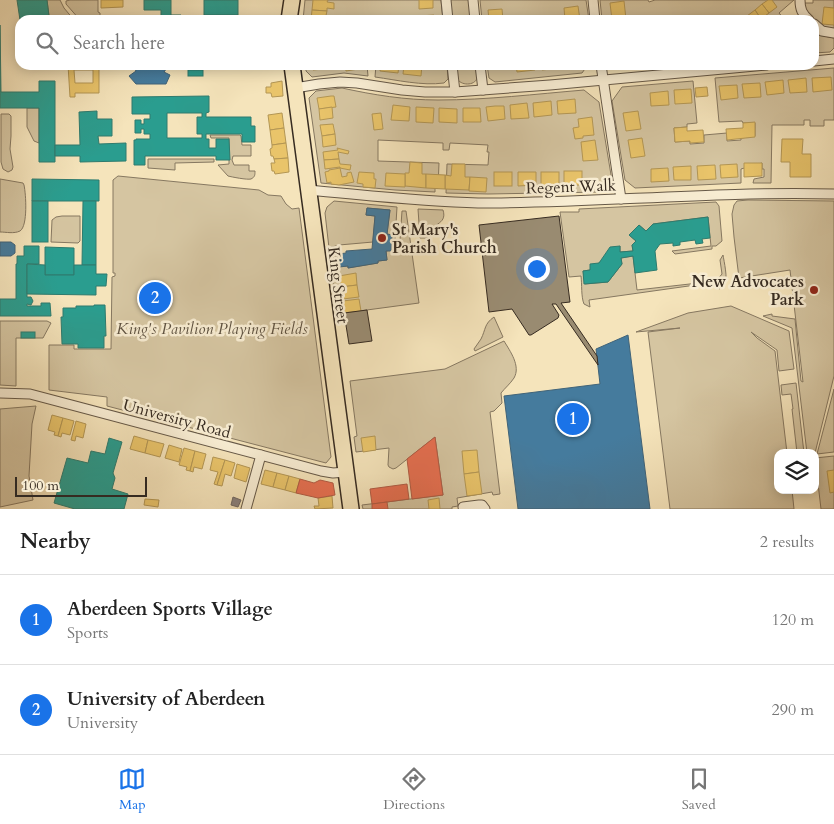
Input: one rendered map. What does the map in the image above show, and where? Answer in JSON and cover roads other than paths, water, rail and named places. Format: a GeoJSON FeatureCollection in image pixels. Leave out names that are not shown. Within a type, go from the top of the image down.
{"type":"FeatureCollection","features":[{"type":"Feature","properties":{"kind":"main road"},"geometry":{"type":"LineString","coordinates":[[290,15],[292,0]]}},
{"type":"Feature","properties":{"kind":"main road","name":"King Street"},"geometry":{"type":"LineString","coordinates":[[293,70],[351,509]]}},
{"type":"Feature","properties":{"kind":"street"},"geometry":{"type":"LineString","coordinates":[[446,0],[448,15]]}},
{"type":"Feature","properties":{"kind":"street"},"geometry":{"type":"LineString","coordinates":[[473,0],[475,15]]}},
{"type":"Feature","properties":{"kind":"street"},"geometry":{"type":"LineString","coordinates":[[593,0],[594,15]]}},
{"type":"Feature","properties":{"kind":"street"},"geometry":{"type":"LineString","coordinates":[[800,0],[800,7],[804,15]]}},
{"type":"Feature","properties":{"kind":"street"},"geometry":{"type":"LineString","coordinates":[[819,28],[822,31],[834,33]]}},
{"type":"Feature","properties":{"kind":"street"},"geometry":{"type":"LineString","coordinates":[[819,61],[833,60]]}},
{"type":"Feature","properties":{"kind":"street"},"geometry":{"type":"LineString","coordinates":[[453,70],[455,92]]}},
{"type":"Feature","properties":{"kind":"street"},"geometry":{"type":"LineString","coordinates":[[481,70],[483,90]]}},
{"type":"Feature","properties":{"kind":"street"},"geometry":{"type":"LineString","coordinates":[[601,70],[621,199]]}},
{"type":"Feature","properties":{"kind":"street"},"geometry":{"type":"LineString","coordinates":[[295,88],[340,82],[402,90],[455,92],[712,70]]}},
{"type":"Feature","properties":{"kind":"street","name":"Regent Walk"},"geometry":{"type":"LineString","coordinates":[[308,190],[384,198],[456,202],[621,199],[774,193],[834,194]]}},
{"type":"Feature","properties":{"kind":"street","name":"University Road"},"geometry":{"type":"LineString","coordinates":[[0,393],[30,394],[328,472],[346,472]]}},
{"type":"Feature","properties":{"kind":"street"},"geometry":{"type":"LineString","coordinates":[[246,509],[261,455]]}},
{"type":"Feature","properties":{"kind":"street"},"geometry":{"type":"LineString","coordinates":[[463,507],[479,505],[485,509]]}},
{"type":"Feature","properties":{"kind":"place","name":"St Mary's Parish Church"},"geometry":{"type":"Point","coordinates":[382,238]}},
{"type":"Feature","properties":{"kind":"place","name":"New Advocates Park"},"geometry":{"type":"Point","coordinates":[814,290]}},
{"type":"Feature","properties":{"kind":"place","name":"University of Aberdeen"},"geometry":{"type":"Point","coordinates":[155,298]}},
{"type":"Feature","properties":{"kind":"place","name":"Aberdeen Sports Village"},"geometry":{"type":"Point","coordinates":[573,419]}},
{"type":"Feature","properties":{"kind":"park label","name":"King's Pavilion Playing Fields"},"geometry":{"type":"Point","coordinates":[212,328]}}]}
